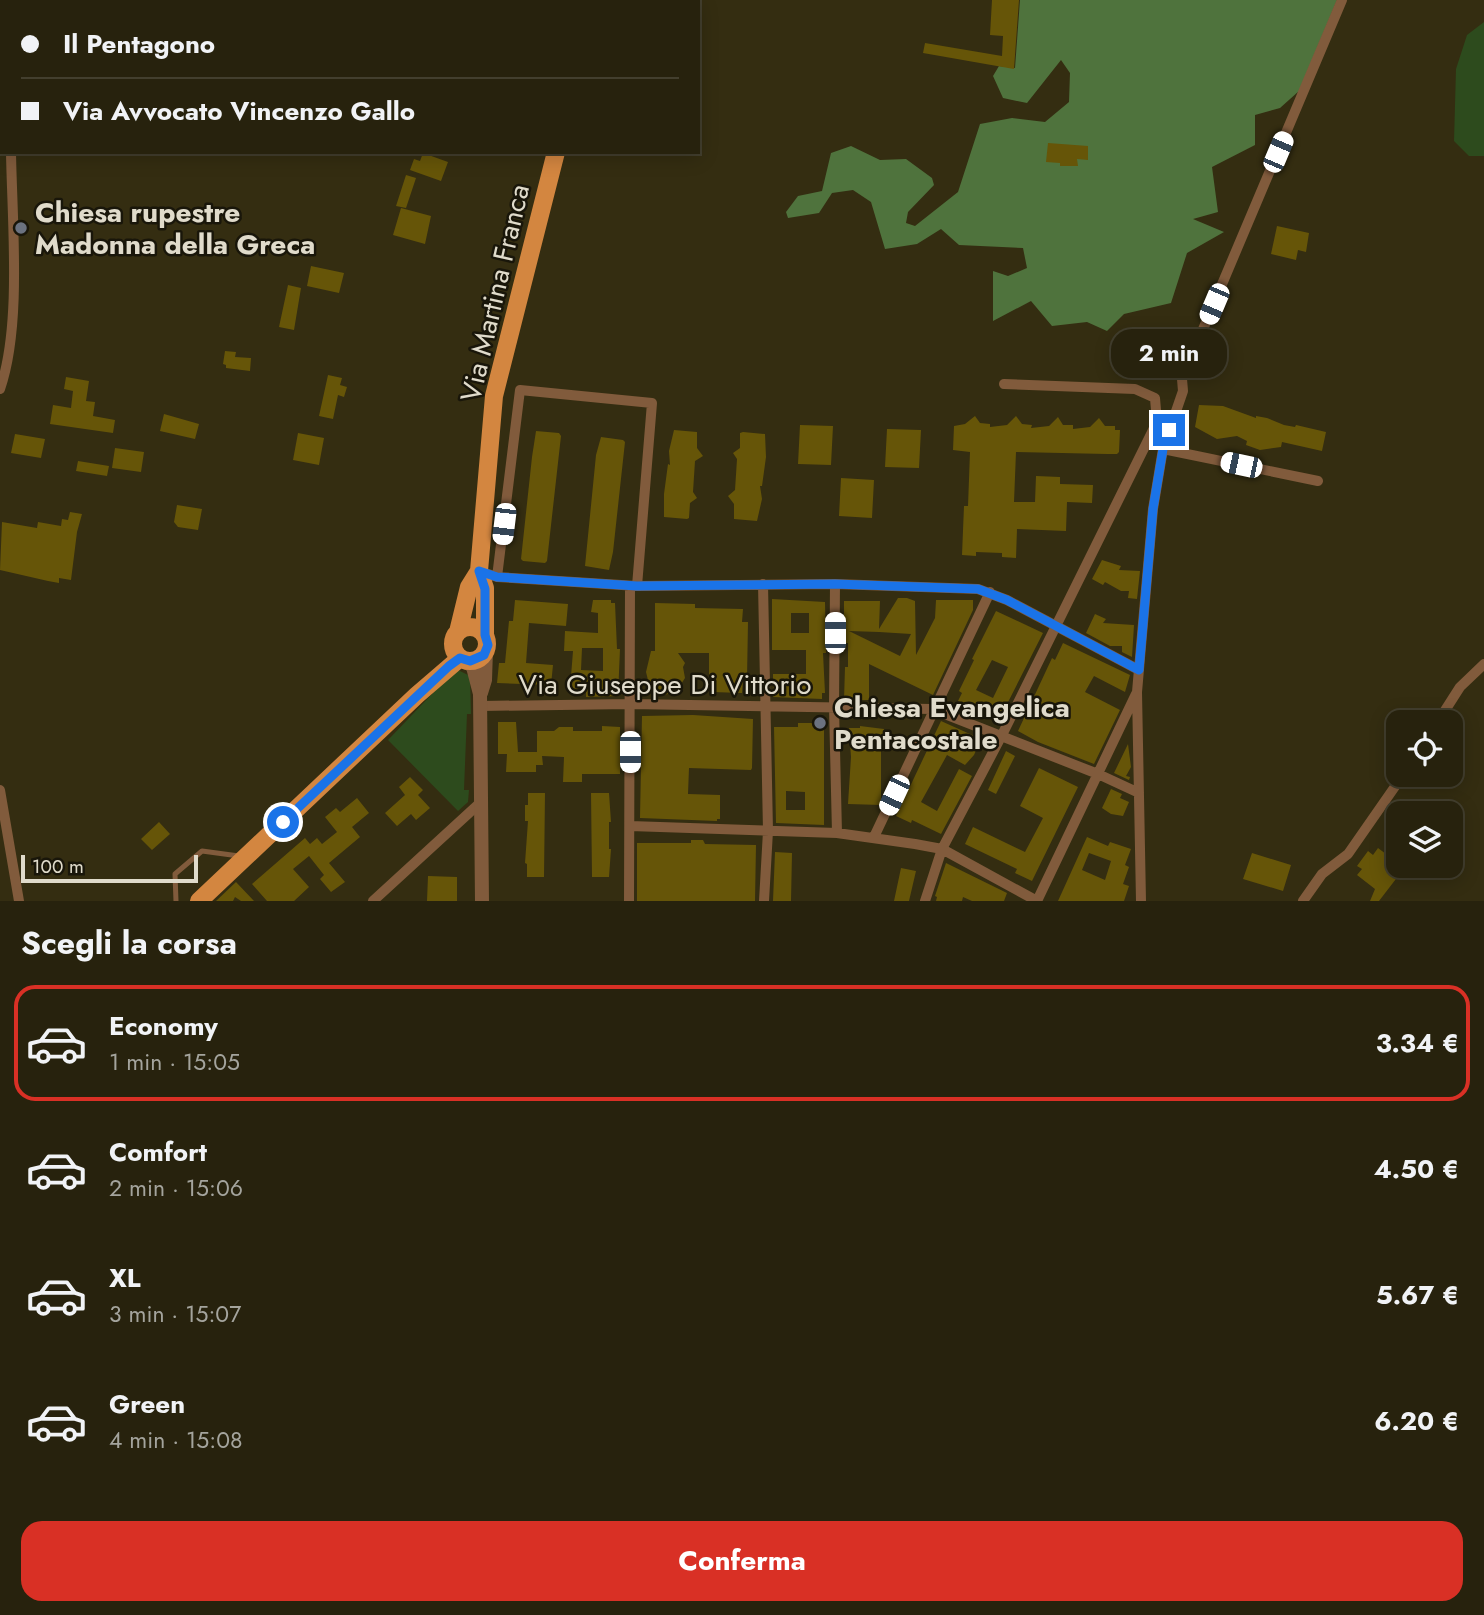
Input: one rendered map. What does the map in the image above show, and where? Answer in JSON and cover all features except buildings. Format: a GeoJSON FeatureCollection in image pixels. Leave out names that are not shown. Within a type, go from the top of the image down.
{"type":"FeatureCollection","features":[{"type":"Feature","properties":{"kind":"main road","name":"Via Martina Franca"},"geometry":{"type":"LineString","coordinates":[[486,643],[485,589],[479,571],[494,396],[555,154]]}},
{"type":"Feature","properties":{"kind":"main road","name":"Via Martina Franca"},"geometry":{"type":"LineString","coordinates":[[199,901],[417,695],[459,648],[469,587],[479,571]]}},
{"type":"Feature","properties":{"kind":"main road"},"geometry":{"type":"LineString","coordinates":[[472,627],[486,643],[475,660],[459,648],[472,627]]}},
{"type":"Feature","properties":{"kind":"street"},"geometry":{"type":"LineString","coordinates":[[1141,901],[1137,692],[1153,509],[1163,449],[1182,391],[1182,379],[1342,0]]}},
{"type":"Feature","properties":{"kind":"street"},"geometry":{"type":"LineString","coordinates":[[0,389],[9,347],[13,296],[11,154]]}},
{"type":"Feature","properties":{"kind":"street"},"geometry":{"type":"LineString","coordinates":[[925,901],[942,849],[1002,735],[1157,422],[1155,398],[1135,389],[1004,384]]}},
{"type":"Feature","properties":{"kind":"street"},"geometry":{"type":"LineString","coordinates":[[497,577],[520,390],[652,403],[634,586],[629,901]]}},
{"type":"Feature","properties":{"kind":"street"},"geometry":{"type":"LineString","coordinates":[[1163,449],[1318,481]]}},
{"type":"Feature","properties":{"kind":"street"},"geometry":{"type":"LineString","coordinates":[[479,571],[497,577],[634,586],[835,584],[978,589],[990,592],[1139,670]]}},
{"type":"Feature","properties":{"kind":"street"},"geometry":{"type":"LineString","coordinates":[[763,584],[768,831],[764,901]]}},
{"type":"Feature","properties":{"kind":"street"},"geometry":{"type":"LineString","coordinates":[[835,584],[837,833]]}},
{"type":"Feature","properties":{"kind":"street"},"geometry":{"type":"LineString","coordinates":[[874,837],[990,592]]}},
{"type":"Feature","properties":{"kind":"street"},"geometry":{"type":"LineString","coordinates":[[480,700],[485,680],[486,643]]}},
{"type":"Feature","properties":{"kind":"street"},"geometry":{"type":"LineString","coordinates":[[459,648],[473,667],[480,700],[482,901]]}},
{"type":"Feature","properties":{"kind":"street"},"geometry":{"type":"LineString","coordinates":[[1445,710],[1460,687],[1484,664]]}},
{"type":"Feature","properties":{"kind":"street"},"geometry":{"type":"LineString","coordinates":[[630,825],[837,833],[942,849],[1037,901],[1137,692]]}},
{"type":"Feature","properties":{"kind":"street","name":"Via Giuseppe Di Vittorio"},"geometry":{"type":"LineString","coordinates":[[480,700],[933,709],[1098,774],[1139,793]]}},
{"type":"Feature","properties":{"kind":"street"},"geometry":{"type":"LineString","coordinates":[[1303,901],[1322,874],[1348,854],[1395,787]]}},
{"type":"Feature","properties":{"kind":"street"},"geometry":{"type":"LineString","coordinates":[[0,790],[19,901]]}},
{"type":"Feature","properties":{"kind":"street"},"geometry":{"type":"LineString","coordinates":[[373,901],[481,802]]}},
{"type":"Feature","properties":{"kind":"lane"},"geometry":{"type":"LineString","coordinates":[[176,901],[174,874],[202,852],[246,857]]}},
{"type":"Feature","properties":{"kind":"green space"},"geometry":{"type":"Polygon","coordinates":[[[1020,0],[1337,0],[1299,91],[1280,108],[1255,115],[1255,145],[1212,167],[1218,212],[1193,219],[1224,232],[1187,253],[1171,303],[1124,314],[1107,331],[1087,322],[1052,326],[1031,301],[993,321],[993,271],[1008,276],[1027,268],[1023,248],[959,245],[941,229],[917,244],[885,249],[871,202],[853,190],[832,193],[819,213],[788,218],[786,212],[798,196],[822,191],[831,153],[851,146],[880,160],[906,159],[932,178],[934,185],[908,212],[906,223],[915,226],[958,192],[980,124],[1012,118],[1045,122],[1069,102],[1070,73],[1061,60],[1027,103],[1003,98],[993,76],[999,66],[1015,68],[1020,0]]]}},
{"type":"Feature","properties":{"kind":"green space"},"geometry":{"type":"Polygon","coordinates":[[[1484,22],[1484,156],[1469,156],[1454,141],[1456,69],[1467,35],[1484,22]]]}},
{"type":"Feature","properties":{"kind":"green space"},"geometry":{"type":"Polygon","coordinates":[[[458,670],[470,676],[471,714],[467,714],[464,790],[469,790],[468,802],[458,811],[388,740],[454,671],[458,670]]]}},
{"type":"Feature","properties":{"kind":"place","name":"Chiesa rupestre Madonna della Greca"},"geometry":{"type":"Point","coordinates":[21,228]}},
{"type":"Feature","properties":{"kind":"place","name":"Chiesa Evangelica Pentacostale"},"geometry":{"type":"Point","coordinates":[820,723]}},
{"type":"Feature","properties":{"kind":"route"},"geometry":{"type":"LineString","coordinates":[[283,822],[449,666],[460,658],[470,661],[484,655],[488,645],[485,635],[485,589],[479,571],[497,577],[637,586],[835,584],[978,589],[1007,600],[1139,670],[1153,509],[1163,449],[1169,430]]}}]}
